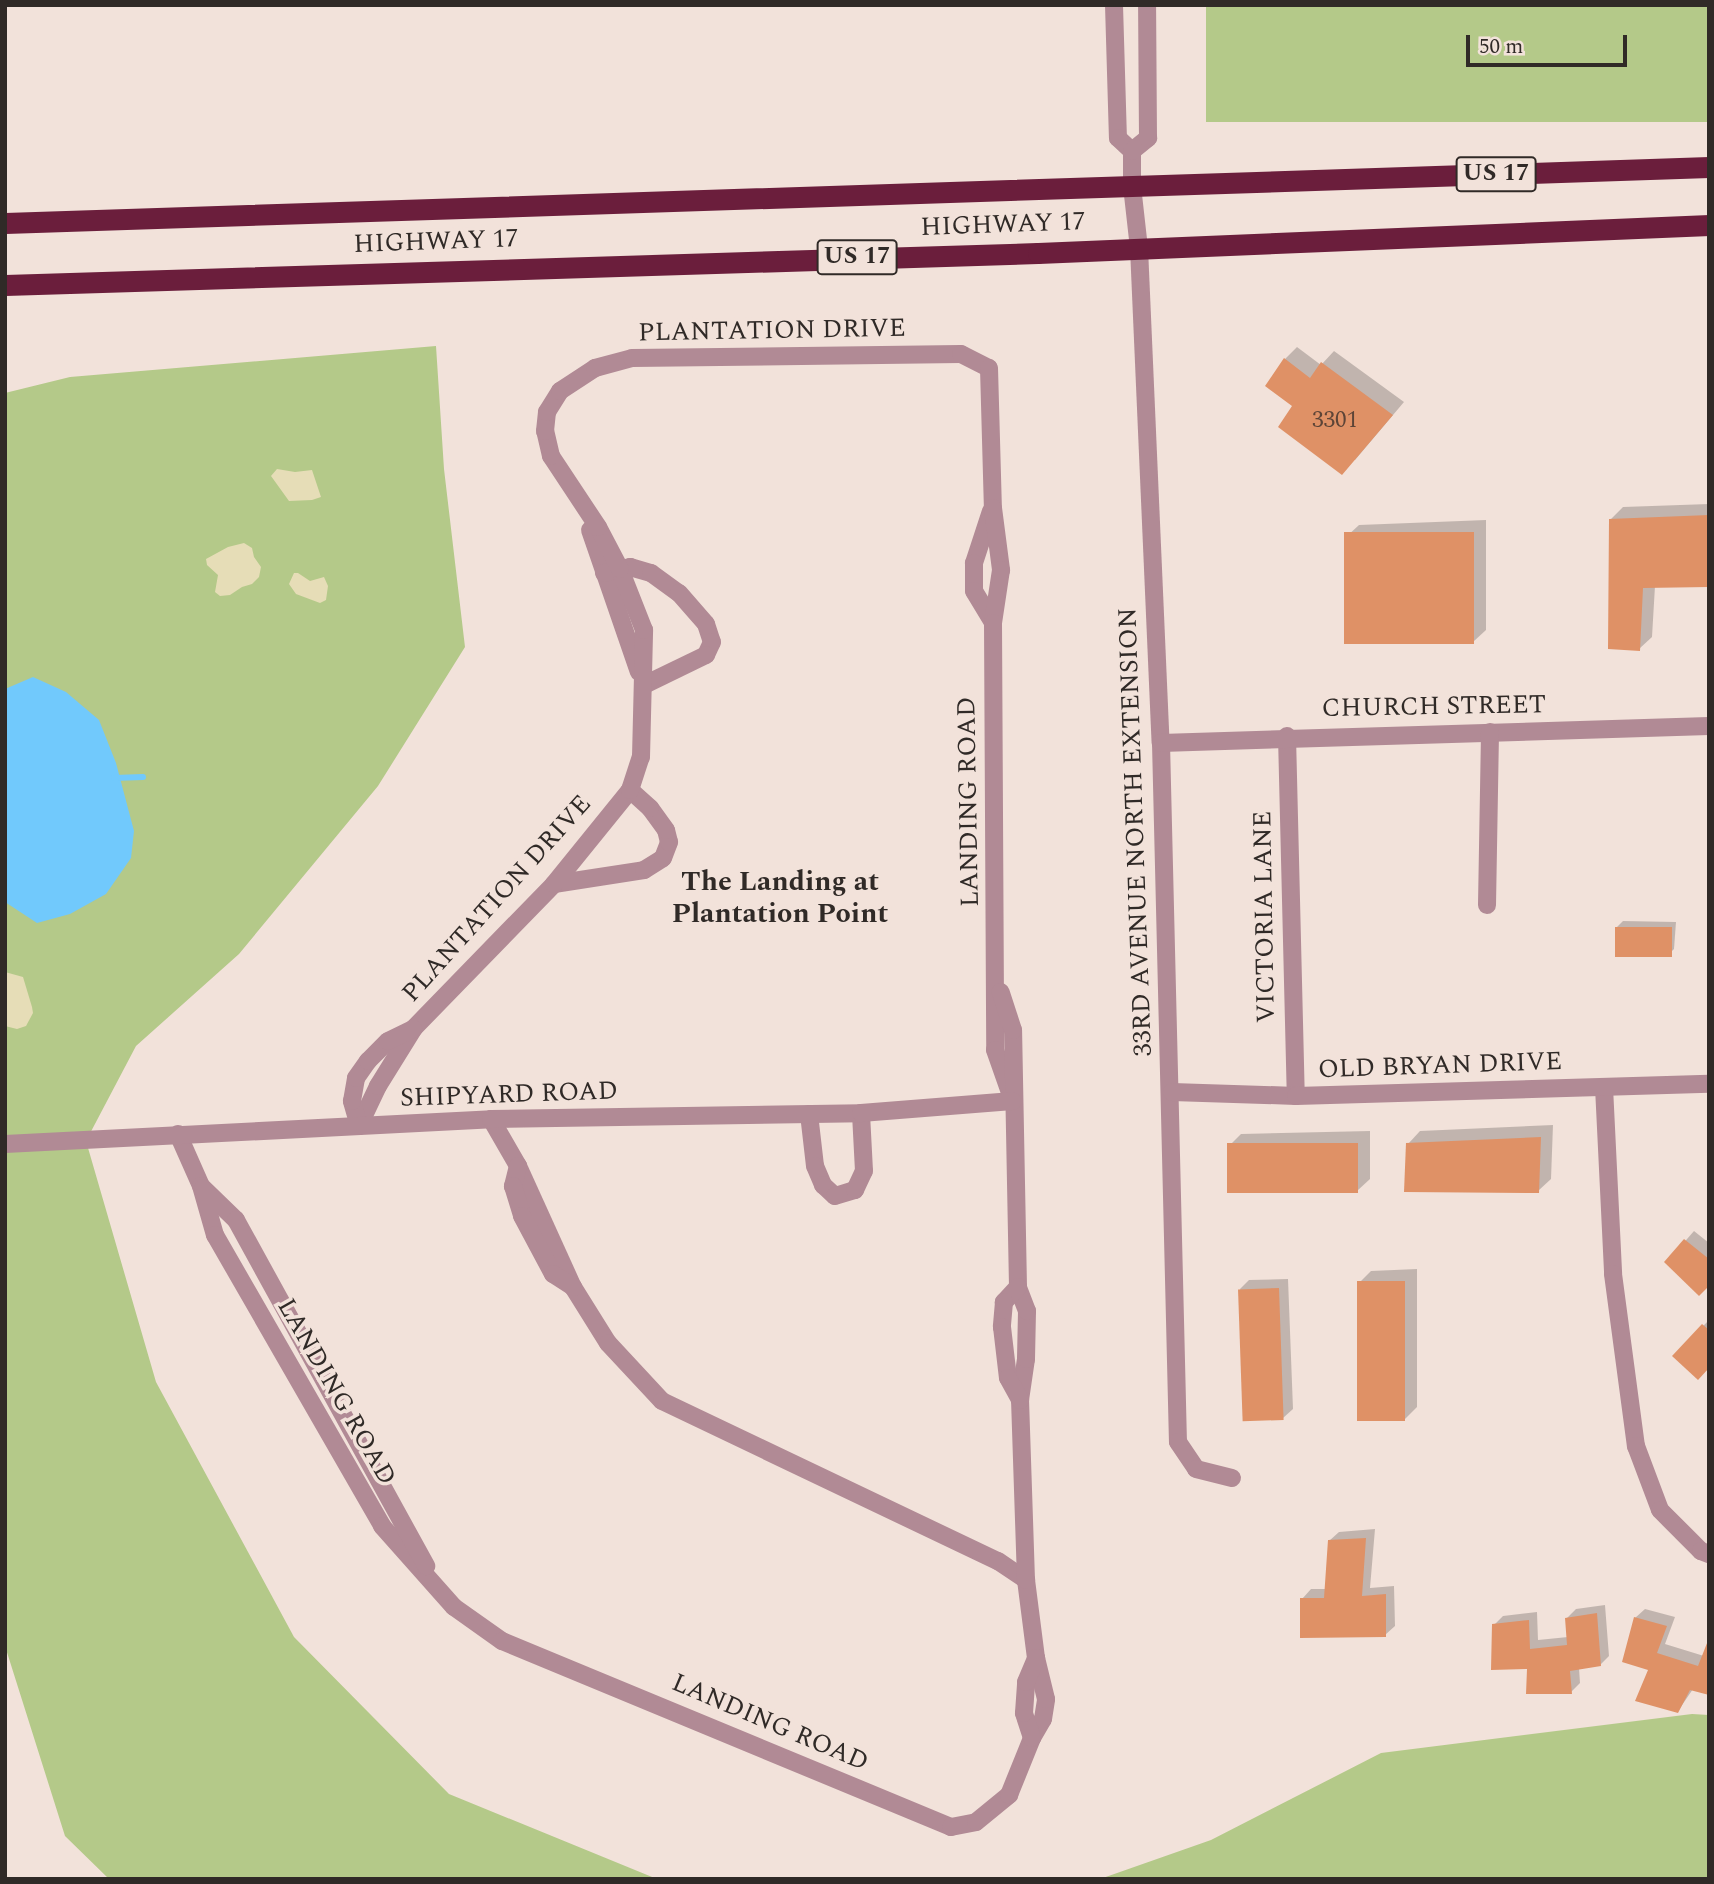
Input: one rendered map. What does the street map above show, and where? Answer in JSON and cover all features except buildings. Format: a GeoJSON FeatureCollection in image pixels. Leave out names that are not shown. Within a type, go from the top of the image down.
{"type":"FeatureCollection","features":[{"type":"Feature","properties":{"kind":"highway","name":"HIGHWAY 17"},"geometry":{"type":"LineString","coordinates":[[5,223],[1709,167]]}},
{"type":"Feature","properties":{"kind":"highway","name":"HIGHWAY 17"},"geometry":{"type":"LineString","coordinates":[[5,285],[1139,248],[1709,225]]}},
{"type":"Feature","properties":{"kind":"street","name":"33RD AVENUE NORTH EXTENSION"},"geometry":{"type":"LineString","coordinates":[[1114,5],[1118,138],[1132,152],[1132,186],[1139,248],[1161,743],[1172,1092],[1178,1442],[1196,1469],[1232,1478]]}},
{"type":"Feature","properties":{"kind":"street","name":"33RD AVENUE NORTH EXTENSION"},"geometry":{"type":"LineString","coordinates":[[1132,152],[1148,138],[1147,5]]}},
{"type":"Feature","properties":{"kind":"street","name":"PLANTATION DRIVE"},"geometry":{"type":"LineString","coordinates":[[359,1126],[379,1086],[414,1028],[554,884],[630,790],[641,757],[645,630],[612,571],[582,503],[551,456],[545,431],[547,412],[559,391],[595,368],[632,358],[961,354],[989,368]]}},
{"type":"Feature","properties":{"kind":"street","name":"LANDING ROAD"},"geometry":{"type":"LineString","coordinates":[[178,1134],[201,1186],[215,1235],[382,1525],[454,1607],[502,1641],[951,1827],[976,1822],[1009,1795],[1032,1738],[1024,1713],[1026,1682],[1036,1658],[1027,1580],[1020,1400],[1026,1359],[1027,1311],[1018,1287],[1013,1030],[997,981],[993,623],[1001,569],[993,508],[989,368]]}},
{"type":"Feature","properties":{"kind":"street","name":"LANDING ROAD"},"geometry":{"type":"LineString","coordinates":[[993,508],[974,563],[974,591],[993,623]]}},
{"type":"Feature","properties":{"kind":"street"},"geometry":{"type":"LineString","coordinates":[[612,571],[631,567],[652,573],[679,593],[706,624],[712,642],[706,655],[644,685]]}},
{"type":"Feature","properties":{"kind":"street","name":"CHURCH STREET"},"geometry":{"type":"LineString","coordinates":[[1161,743],[1287,736],[1709,726]]}},
{"type":"Feature","properties":{"kind":"street"},"geometry":{"type":"LineString","coordinates":[[1487,905],[1490,732]]}},
{"type":"Feature","properties":{"kind":"street","name":"VICTORIA LANE"},"geometry":{"type":"LineString","coordinates":[[1287,736],[1296,1096]]}},
{"type":"Feature","properties":{"kind":"street"},"geometry":{"type":"LineString","coordinates":[[554,884],[644,870],[663,858],[669,842],[666,830],[650,808],[630,790]]}},
{"type":"Feature","properties":{"kind":"street","name":"OLD BRYAN DRIVE"},"geometry":{"type":"LineString","coordinates":[[1172,1092],[1296,1096],[1709,1084]]}},
{"type":"Feature","properties":{"kind":"street"},"geometry":{"type":"LineString","coordinates":[[1604,1087],[1613,1274],[1636,1446],[1660,1510],[1701,1551],[1709,1554]]}},
{"type":"Feature","properties":{"kind":"street","name":"SHIPYARD ROAD"},"geometry":{"type":"LineString","coordinates":[[5,1144],[492,1119],[861,1113],[1013,1101]]}},
{"type":"Feature","properties":{"kind":"street"},"geometry":{"type":"LineString","coordinates":[[809,1114],[815,1166],[823,1185],[835,1196],[855,1190],[864,1171],[861,1113]]}},
{"type":"Feature","properties":{"kind":"street"},"geometry":{"type":"LineString","coordinates":[[492,1119],[518,1166],[573,1287],[608,1343],[662,1401],[998,1561],[1027,1580]]}},
{"type":"Feature","properties":{"kind":"street","name":"LANDING ROAD"},"geometry":{"type":"LineString","coordinates":[[201,1186],[236,1220],[421,1561],[454,1607]]}},
{"type":"Feature","properties":{"kind":"street","name":"LANDING ROAD"},"geometry":{"type":"LineString","coordinates":[[1018,1287],[1004,1302],[1002,1327],[1009,1378],[1020,1400]]}},
{"type":"Feature","properties":{"kind":"street"},"geometry":{"type":"LineString","coordinates":[[288,1361],[308,1351]]}},
{"type":"Feature","properties":{"kind":"green space"},"geometry":{"type":"Polygon","coordinates":[[[1206,5],[1709,5],[1709,122],[1206,122],[1206,5]]]}},
{"type":"Feature","properties":{"kind":"green space"},"geometry":{"type":"Polygon","coordinates":[[[436,346],[444,469],[465,647],[378,786],[239,954],[136,1046],[86,1141],[156,1382],[294,1637],[449,1794],[657,1879],[109,1879],[65,1836],[5,1646],[5,393],[70,377],[436,346]]]}},
{"type":"Feature","properties":{"kind":"green space"},"geometry":{"type":"Polygon","coordinates":[[[1692,1714],[1709,1715],[1709,1879],[1100,1879],[1211,1840],[1381,1753],[1692,1714]]]}},
{"type":"Feature","properties":{"kind":"sand"},"geometry":{"type":"Polygon","coordinates":[[[277,469],[295,472],[312,470],[321,497],[289,501],[271,476],[277,469]]]}},
{"type":"Feature","properties":{"kind":"sand"},"geometry":{"type":"Polygon","coordinates":[[[244,543],[252,548],[261,567],[259,577],[252,584],[230,595],[220,596],[215,592],[218,575],[207,565],[206,559],[228,547],[244,543]]]}},
{"type":"Feature","properties":{"kind":"sand"},"geometry":{"type":"Polygon","coordinates":[[[294,573],[310,581],[324,577],[328,586],[326,600],[320,603],[296,594],[289,584],[294,573]]]}},
{"type":"Feature","properties":{"kind":"sand"},"geometry":{"type":"Polygon","coordinates":[[[5,972],[23,977],[32,1007],[33,1013],[26,1026],[17,1029],[5,1026],[5,972]]]}},
{"type":"Feature","properties":{"kind":"water"},"geometry":{"type":"Polygon","coordinates":[[[33,677],[66,692],[99,720],[116,763],[134,831],[131,858],[106,894],[70,914],[37,923],[5,902],[5,689],[33,677]]]}},
{"type":"Feature","properties":{"kind":"waterway"},"geometry":{"type":"LineString","coordinates":[[114,778],[143,777]]}},
{"type":"Feature","properties":{"kind":"district","name":"The Landing at Plantation Point"},"geometry":{"type":"Point","coordinates":[780,898]}}]}
